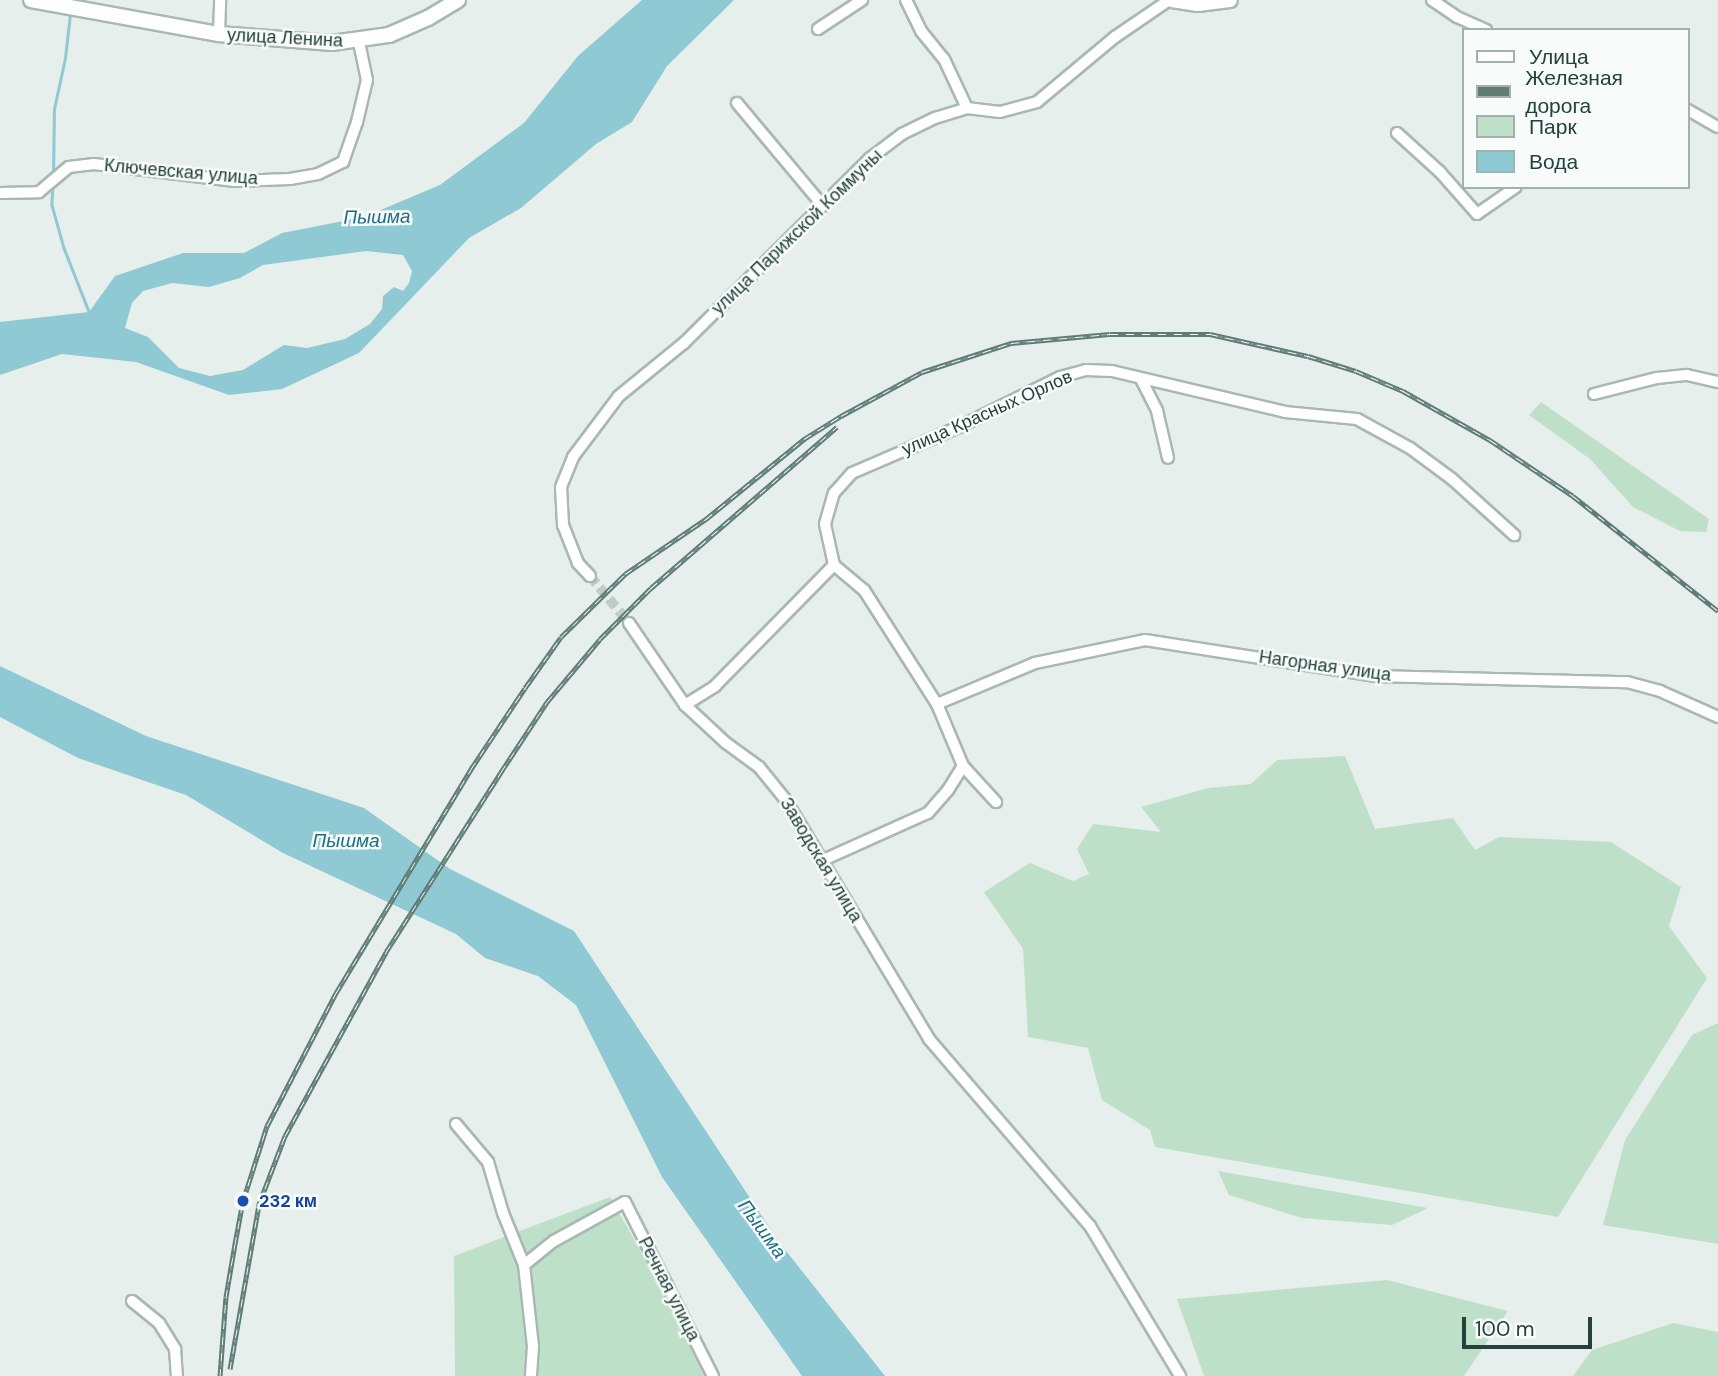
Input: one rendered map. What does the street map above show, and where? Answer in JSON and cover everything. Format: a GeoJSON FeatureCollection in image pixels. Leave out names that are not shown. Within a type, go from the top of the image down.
{"type":"FeatureCollection","features":[{"type":"Feature","properties":{"kind":"main road","name":"улица Ленина"},"geometry":{"type":"LineString","coordinates":[[31,0],[219,34],[305,42],[359,41],[389,35],[428,18],[458,0]]}},
{"type":"Feature","properties":{"kind":"main road","name":"улица Парижской Коммуны"},"geometry":{"type":"LineString","coordinates":[[1170,0],[1198,4],[1230,0]]}},
{"type":"Feature","properties":{"kind":"street"},"geometry":{"type":"LineString","coordinates":[[219,34],[220,0]]}},
{"type":"Feature","properties":{"kind":"street"},"geometry":{"type":"LineString","coordinates":[[818,29],[862,0]]}},
{"type":"Feature","properties":{"kind":"street"},"geometry":{"type":"LineString","coordinates":[[906,0],[920,31],[944,59],[967,108]]}},
{"type":"Feature","properties":{"kind":"street","name":"улица Парижской Коммуны"},"geometry":{"type":"LineString","coordinates":[[590,576],[578,563],[564,525],[561,487],[573,457],[619,396],[684,343],[869,159],[902,134],[935,118],[967,108],[1000,112],[1037,102],[1115,37],[1170,0]]}},
{"type":"Feature","properties":{"kind":"street"},"geometry":{"type":"LineString","coordinates":[[1432,0],[1457,17],[1482,28]]}},
{"type":"Feature","properties":{"kind":"street","name":"Ключевская улица"},"geometry":{"type":"LineString","coordinates":[[0,193],[39,192],[69,167],[94,164],[235,181],[290,179],[318,174],[343,162],[357,122],[367,80],[359,41]]}},
{"type":"Feature","properties":{"kind":"street"},"geometry":{"type":"LineString","coordinates":[[737,103],[823,206]]}},
{"type":"Feature","properties":{"kind":"street"},"geometry":{"type":"LineString","coordinates":[[1690,111],[1718,127]]}},
{"type":"Feature","properties":{"kind":"street"},"geometry":{"type":"LineString","coordinates":[[1396,133],[1440,172],[1477,214],[1513,189]]}},
{"type":"Feature","properties":{"kind":"street","name":"улица Красных Орлов"},"geometry":{"type":"LineString","coordinates":[[834,565],[824,524],[834,494],[852,473],[959,427],[1060,377],[1086,370],[1112,371],[1285,412],[1357,419],[1410,448],[1452,479],[1514,535]]}},
{"type":"Feature","properties":{"kind":"street"},"geometry":{"type":"LineString","coordinates":[[1594,394],[1667,377],[1688,375],[1718,382]]}},
{"type":"Feature","properties":{"kind":"street"},"geometry":{"type":"LineString","coordinates":[[1141,379],[1157,411],[1168,458]]}},
{"type":"Feature","properties":{"kind":"street"},"geometry":{"type":"LineString","coordinates":[[685,705],[715,686],[834,565],[864,590],[937,704],[964,766],[996,802]]}},
{"type":"Feature","properties":{"kind":"street","name":"Заводская улица"},"geometry":{"type":"LineString","coordinates":[[629,622],[685,705],[726,743],[759,767],[785,799],[929,1039],[1090,1226],[1180,1376]]}},
{"type":"Feature","properties":{"kind":"street","name":"Нагорная улица"},"geometry":{"type":"LineString","coordinates":[[937,704],[1035,663],[1146,640],[1374,676],[1589,678],[1626,682],[1671,695],[1718,717]]}},
{"type":"Feature","properties":{"kind":"street"},"geometry":{"type":"LineString","coordinates":[[821,861],[928,813],[964,766]]}},
{"type":"Feature","properties":{"kind":"street"},"geometry":{"type":"LineString","coordinates":[[456,1124],[488,1162],[503,1213],[524,1265],[533,1346],[531,1376]]}},
{"type":"Feature","properties":{"kind":"street","name":"Речная улица"},"geometry":{"type":"LineString","coordinates":[[524,1265],[554,1241],[625,1202],[713,1376]]}},
{"type":"Feature","properties":{"kind":"street"},"geometry":{"type":"LineString","coordinates":[[132,1301],[159,1323],[175,1349],[177,1376]]}},
{"type":"Feature","properties":{"kind":"green space"},"geometry":{"type":"Polygon","coordinates":[[[1541,402],[1709,519],[1706,532],[1680,531],[1633,507],[1590,459],[1529,415],[1541,402]]]}},
{"type":"Feature","properties":{"kind":"green space"},"geometry":{"type":"Polygon","coordinates":[[[1345,756],[1375,829],[1453,818],[1475,850],[1499,837],[1611,842],[1681,887],[1669,926],[1707,978],[1558,1217],[1155,1147],[1150,1130],[1102,1100],[1088,1048],[1028,1037],[1023,949],[984,892],[1030,863],[1073,881],[1089,874],[1077,849],[1093,824],[1161,832],[1141,807],[1208,788],[1251,784],[1277,760],[1345,756]]]}},
{"type":"Feature","properties":{"kind":"green space"},"geometry":{"type":"Polygon","coordinates":[[[1718,1023],[1718,1244],[1603,1225],[1625,1140],[1692,1035],[1718,1023]]]}},
{"type":"Feature","properties":{"kind":"green space"},"geometry":{"type":"Polygon","coordinates":[[[1218,1171],[1428,1208],[1392,1225],[1302,1218],[1229,1195],[1218,1171]]]}},
{"type":"Feature","properties":{"kind":"green space"},"geometry":{"type":"Polygon","coordinates":[[[610,1197],[651,1269],[704,1376],[455,1376],[454,1256],[610,1197]]]}},
{"type":"Feature","properties":{"kind":"green space"},"geometry":{"type":"Polygon","coordinates":[[[1387,1280],[1508,1311],[1464,1376],[1204,1376],[1177,1299],[1387,1280]]]}},
{"type":"Feature","properties":{"kind":"green space"},"geometry":{"type":"Polygon","coordinates":[[[1673,1323],[1718,1332],[1718,1376],[1573,1376],[1592,1350],[1673,1323]]]}},
{"type":"Feature","properties":{"kind":"water","name":"Пышма"},"geometry":{"type":"Polygon","coordinates":[[[642,0],[734,0],[667,66],[632,122],[596,144],[521,208],[469,238],[359,353],[282,389],[229,395],[136,362],[62,354],[0,375],[0,322],[89,312],[115,276],[183,253],[244,253],[282,233],[364,217],[440,185],[524,123],[578,56],[642,0]],[[366,251],[263,265],[240,278],[209,287],[172,283],[143,291],[132,303],[125,328],[148,337],[179,368],[210,376],[243,370],[284,345],[307,348],[345,339],[370,324],[382,309],[383,296],[394,287],[403,291],[409,283],[412,271],[403,255],[366,251]]]}},
{"type":"Feature","properties":{"kind":"water","name":"Пышма"},"geometry":{"type":"Polygon","coordinates":[[[0,666],[146,736],[364,808],[450,869],[574,931],[779,1242],[885,1376],[802,1376],[662,1177],[576,1005],[538,976],[485,958],[456,934],[283,853],[186,795],[78,758],[0,717],[0,666]]]}},
{"type":"Feature","properties":{"kind":"waterway"},"geometry":{"type":"LineString","coordinates":[[53,177],[54,109],[65,58],[70,14]]}},
{"type":"Feature","properties":{"kind":"waterway"},"geometry":{"type":"LineString","coordinates":[[53,184],[52,205],[64,248],[90,314]]}},
{"type":"Feature","properties":{"kind":"tunnel"},"geometry":{"type":"LineString","coordinates":[[590,576],[629,623]]}},
{"type":"Feature","properties":{"kind":"railway"},"geometry":{"type":"LineString","coordinates":[[220,1376],[226,1297],[243,1201],[267,1126],[336,993],[471,769],[525,688],[561,637],[625,574],[706,519],[804,439],[922,372],[1011,343],[1110,334],[1210,334],[1308,356],[1356,371],[1403,391],[1490,440],[1573,496],[1718,611]]}},
{"type":"Feature","properties":{"kind":"railway"},"geometry":{"type":"LineString","coordinates":[[230,1369],[259,1204],[285,1136],[386,952],[501,772],[547,702],[600,639],[651,588],[837,427]]}},
{"type":"Feature","properties":{"kind":"place","name":"232 км"},"geometry":{"type":"Point","coordinates":[243,1201]}}]}
